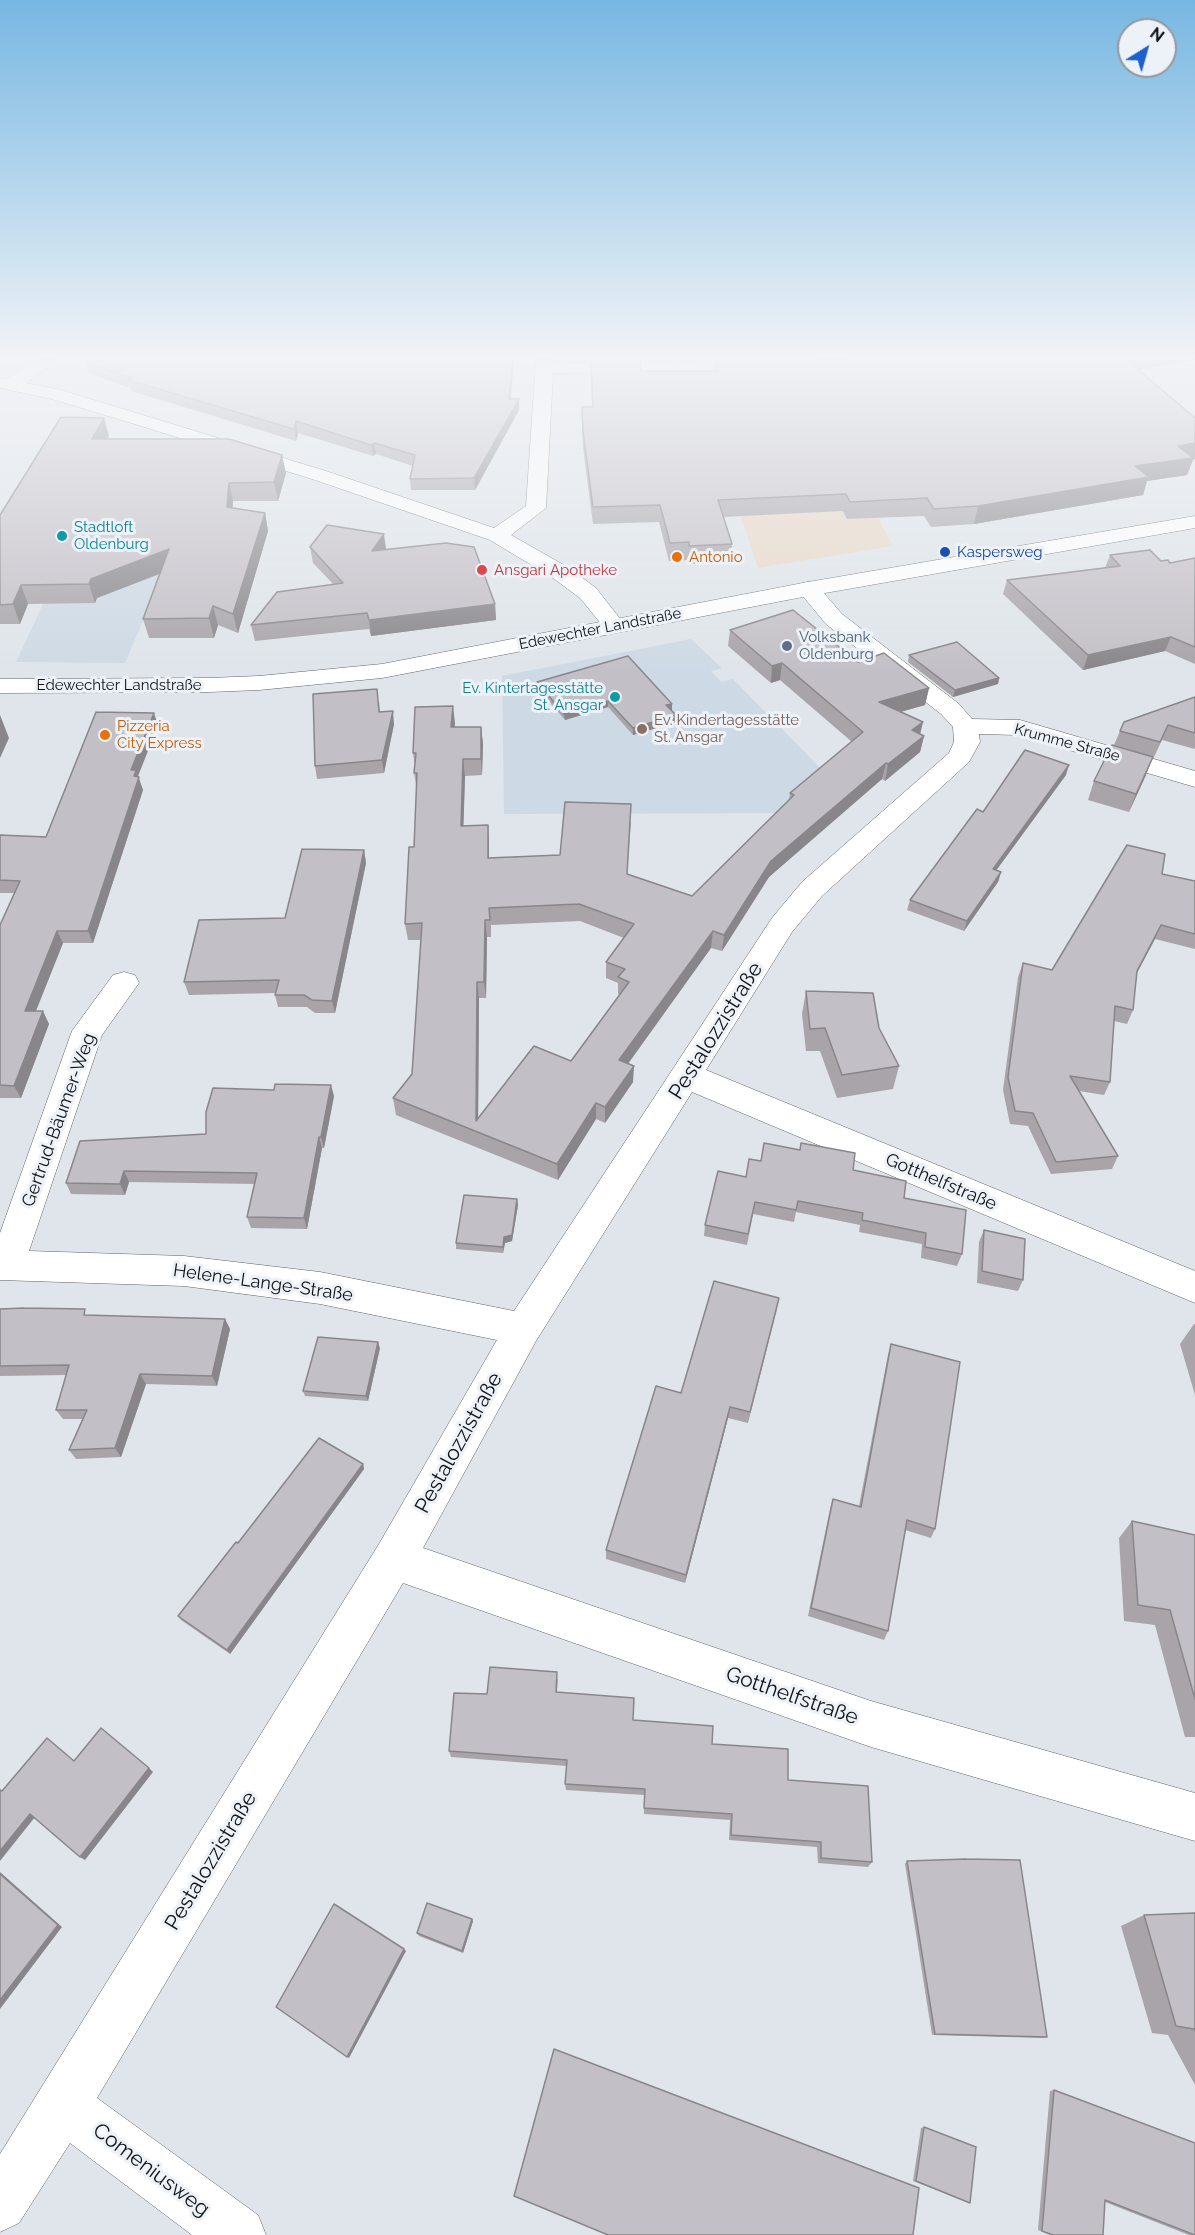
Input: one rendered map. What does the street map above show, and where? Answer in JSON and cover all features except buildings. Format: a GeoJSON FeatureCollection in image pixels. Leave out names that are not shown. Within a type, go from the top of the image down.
{"type":"FeatureCollection","features":[{"type":"Feature","properties":{"kind":"street"},"geometry":{"type":"LineString","coordinates":[[284,464],[497,536],[561,573],[588,593],[614,625]]}},
{"type":"Feature","properties":{"kind":"street"},"geometry":{"type":"LineString","coordinates":[[497,536],[536,508],[538,464]]}},
{"type":"Feature","properties":{"kind":"street","name":"Edewechter Landstraße"},"geometry":{"type":"LineString","coordinates":[[0,686],[209,685],[316,678],[420,665],[614,625],[808,589],[1195,522]]}},
{"type":"Feature","properties":{"kind":"street"},"geometry":{"type":"LineString","coordinates":[[808,589],[834,619],[950,710],[965,726]]}},
{"type":"Feature","properties":{"kind":"street","name":"Krumme Straße"},"geometry":{"type":"LineString","coordinates":[[965,726],[1020,729],[1195,778]]}},
{"type":"Feature","properties":{"kind":"street","name":"Pestalozzistraße"},"geometry":{"type":"LineString","coordinates":[[0,2204],[63,2105],[394,1559],[523,1329],[783,925],[812,889],[960,757],[967,742],[965,726]]}},
{"type":"Feature","properties":{"kind":"street","name":"Gertrud-Bäumer-Weg"},"geometry":{"type":"LineString","coordinates":[[4,1265],[88,1031],[124,984]]}},
{"type":"Feature","properties":{"kind":"street","name":"Gotthelfstraße"},"geometry":{"type":"LineString","coordinates":[[687,1076],[1195,1287]]}},
{"type":"Feature","properties":{"kind":"street","name":"Helene-Lange-Straße"},"geometry":{"type":"LineString","coordinates":[[4,1265],[184,1271],[320,1288],[523,1329]]}},
{"type":"Feature","properties":{"kind":"street","name":"Gotthelfstraße"},"geometry":{"type":"LineString","coordinates":[[394,1559],[871,1724],[1195,1817]]}},
{"type":"Feature","properties":{"kind":"street","name":"Comeniusweg"},"geometry":{"type":"LineString","coordinates":[[63,2105],[238,2235]]}},
{"type":"Feature","properties":{"kind":"shaded area"},"geometry":{"type":"Polygon","coordinates":[[[723,464],[850,464],[893,546],[758,568],[723,464]]]}},
{"type":"Feature","properties":{"kind":"shaded area"},"geometry":{"type":"Polygon","coordinates":[[[68,550],[170,558],[125,663],[16,662],[68,550]]]}},
{"type":"Feature","properties":{"kind":"shaded area","name":"Ev. Kindertagesstätte St. Ansgar"},"geometry":{"type":"Polygon","coordinates":[[[691,639],[722,668],[711,671],[721,682],[733,679],[828,776],[777,813],[504,814],[502,676],[691,639]]]}},
{"type":"Feature","properties":{"kind":"place","name":"Stadtloft Oldenburg"},"geometry":{"type":"Point","coordinates":[62,536]}},
{"type":"Feature","properties":{"kind":"place","name":"Kaspersweg"},"geometry":{"type":"Point","coordinates":[945,552]}},
{"type":"Feature","properties":{"kind":"place","name":"Antonio"},"geometry":{"type":"Point","coordinates":[677,557]}},
{"type":"Feature","properties":{"kind":"place","name":"Ansgari Apotheke"},"geometry":{"type":"Point","coordinates":[482,570]}},
{"type":"Feature","properties":{"kind":"place","name":"Volksbank Oldenburg"},"geometry":{"type":"Point","coordinates":[787,646]}},
{"type":"Feature","properties":{"kind":"place","name":"Ev. Kintertagesstätte St. Ansgar"},"geometry":{"type":"Point","coordinates":[615,697]}},
{"type":"Feature","properties":{"kind":"place","name":"Ev. Kindertagesstätte St. Ansgar"},"geometry":{"type":"Point","coordinates":[642,729]}},
{"type":"Feature","properties":{"kind":"place","name":"Pizzeria City Express"},"geometry":{"type":"Point","coordinates":[105,735]}}]}
